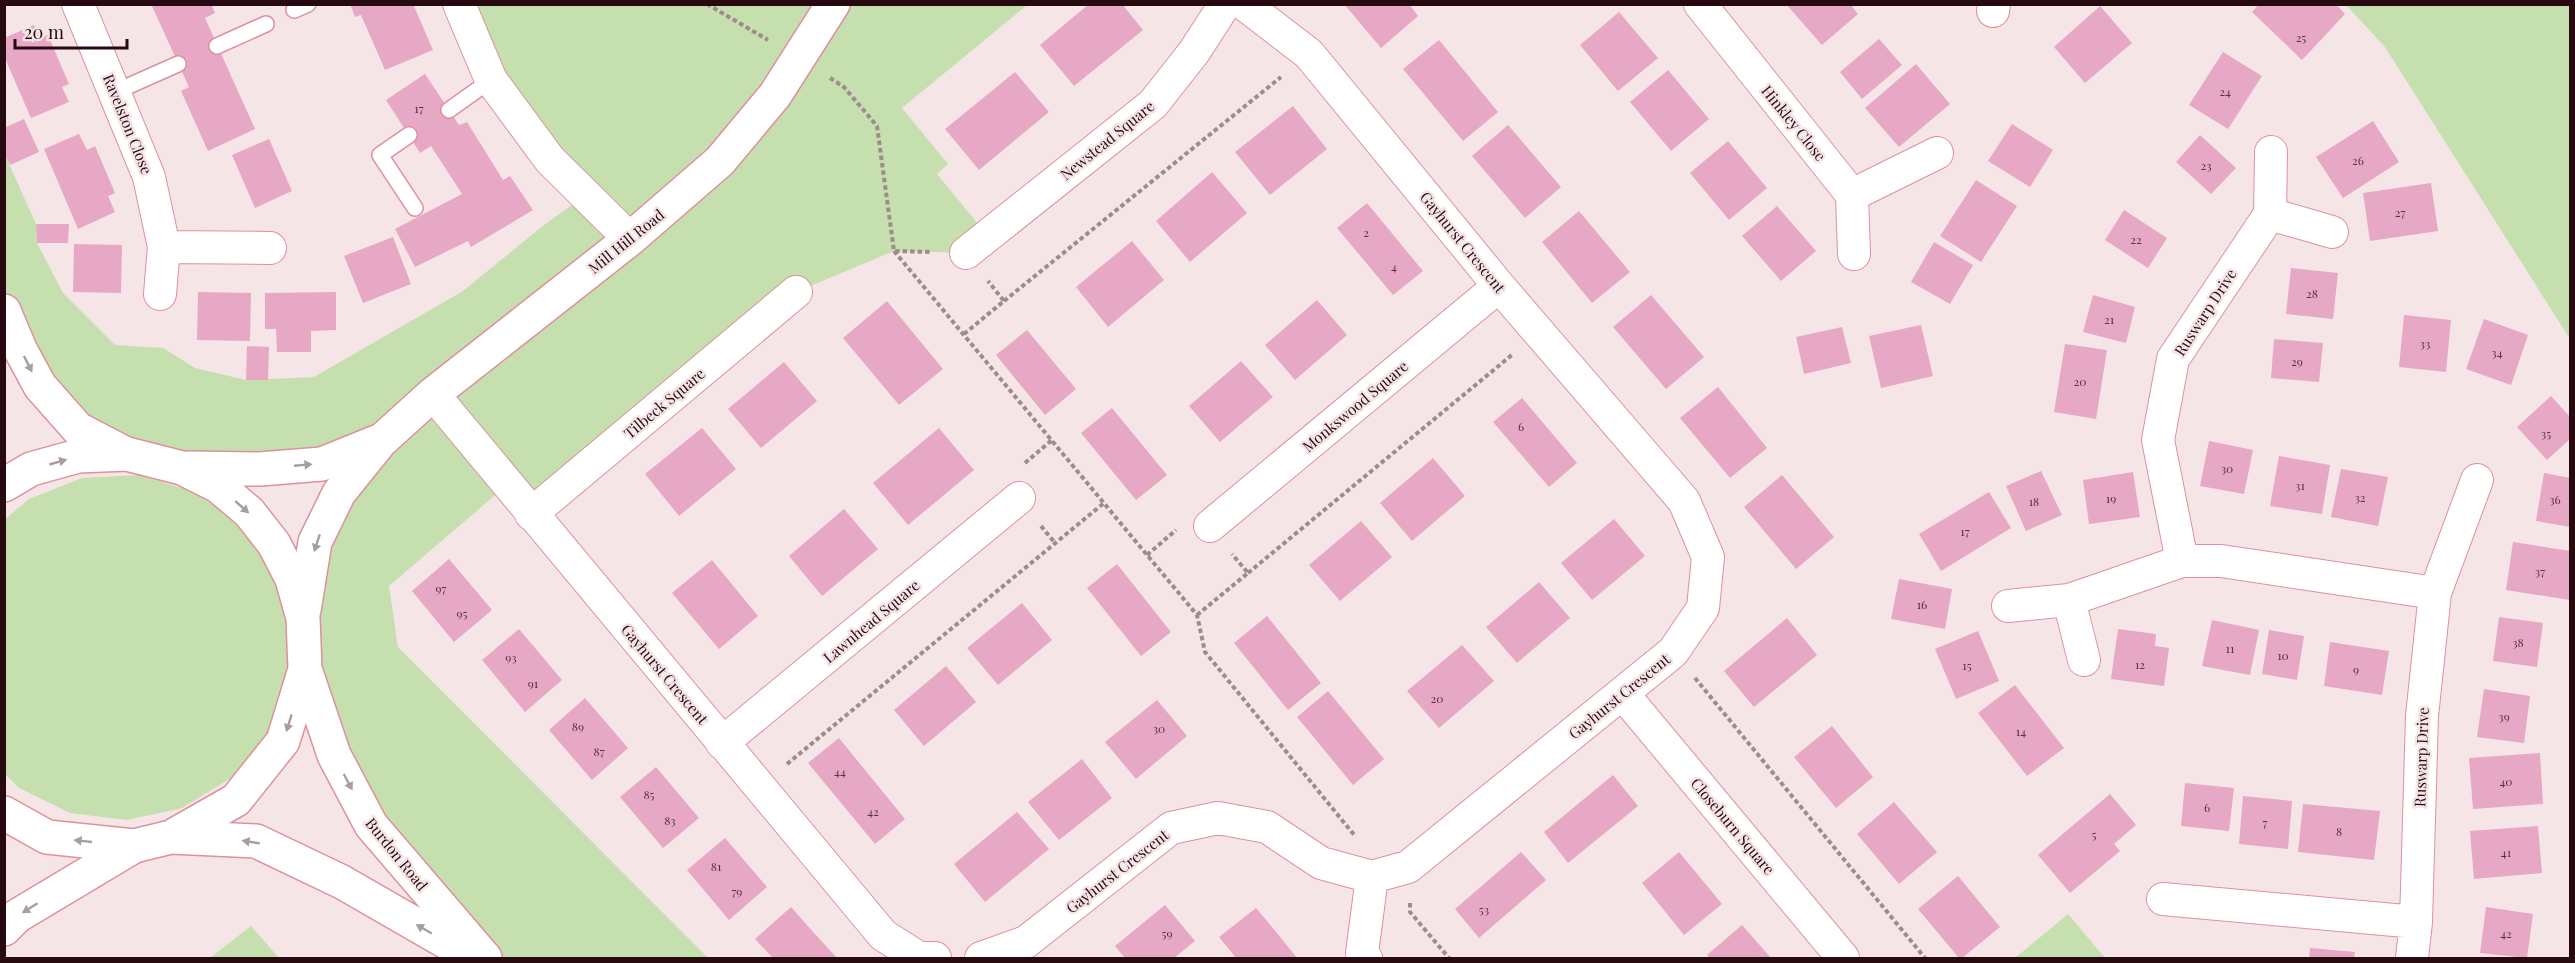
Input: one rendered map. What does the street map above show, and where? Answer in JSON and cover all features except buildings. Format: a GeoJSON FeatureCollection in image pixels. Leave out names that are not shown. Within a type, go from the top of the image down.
{"type":"FeatureCollection","features":[{"type":"Feature","properties":{"kind":"main road","name":"Mill Hill Road"},"geometry":{"type":"LineString","coordinates":[[303,618],[315,542],[339,493],[381,441],[434,394],[630,238],[720,161],[775,95],[833,4]]}},
{"type":"Feature","properties":{"kind":"main road"},"geometry":{"type":"LineString","coordinates":[[4,311],[20,349],[40,386],[78,429],[126,454]]}},
{"type":"Feature","properties":{"kind":"main road","name":"Mill Hill Road"},"geometry":{"type":"LineString","coordinates":[[182,468],[260,469],[322,464],[381,441]]}},
{"type":"Feature","properties":{"kind":"main road","name":"Burdon Road"},"geometry":{"type":"LineString","coordinates":[[4,485],[31,469],[78,456],[126,454],[182,468],[218,486],[255,520],[274,544],[292,579],[303,618],[305,669],[334,755],[371,825],[485,958]]}},
{"type":"Feature","properties":{"kind":"main road","name":"Burdon Road"},"geometry":{"type":"LineString","coordinates":[[4,813],[47,837],[134,846],[171,837],[236,800],[283,741],[305,669]]}},
{"type":"Feature","properties":{"kind":"main road","name":"Burdon Road"},"geometry":{"type":"LineString","coordinates":[[171,837],[256,841],[342,882],[475,958]]}},
{"type":"Feature","properties":{"kind":"main road"},"geometry":{"type":"LineString","coordinates":[[4,929],[17,916],[134,846]]}},
{"type":"Feature","properties":{"kind":"street","name":"Ravelston Close"},"geometry":{"type":"LineString","coordinates":[[78,4],[149,177],[164,247],[160,294]]}},
{"type":"Feature","properties":{"kind":"street"},"geometry":{"type":"LineString","coordinates":[[459,4],[491,80],[550,160],[630,238]]}},
{"type":"Feature","properties":{"kind":"street","name":"Newstead Square"},"geometry":{"type":"LineString","coordinates":[[966,253],[1153,104],[1194,52],[1225,4]]}},
{"type":"Feature","properties":{"kind":"street","name":"Gayhurst Crescent"},"geometry":{"type":"LineString","coordinates":[[981,958],[1026,942],[1170,828],[1218,818],[1267,827],[1321,863],[1372,877],[1408,867],[1673,652],[1703,608],[1708,557],[1684,501],[1499,286],[1309,54],[1244,4]]}},
{"type":"Feature","properties":{"kind":"street","name":"Hinkley Close"},"geometry":{"type":"LineString","coordinates":[[1700,4],[1852,195]]}},
{"type":"Feature","properties":{"kind":"street"},"geometry":{"type":"LineString","coordinates":[[2271,152],[2270,214],[2332,232]]}},
{"type":"Feature","properties":{"kind":"street"},"geometry":{"type":"LineString","coordinates":[[1854,254],[1852,195],[1937,153]]}},
{"type":"Feature","properties":{"kind":"street","name":"Ruswarp Drive"},"geometry":{"type":"LineString","coordinates":[[2182,561],[2158,440],[2174,359],[2270,214]]}},
{"type":"Feature","properties":{"kind":"street"},"geometry":{"type":"LineString","coordinates":[[164,247],[270,248]]}},
{"type":"Feature","properties":{"kind":"street","name":"Monkswood Square"},"geometry":{"type":"LineString","coordinates":[[1210,526],[1499,286]]}},
{"type":"Feature","properties":{"kind":"street","name":"Tilbeck Square"},"geometry":{"type":"LineString","coordinates":[[531,514],[796,292]]}},
{"type":"Feature","properties":{"kind":"street","name":"Gayhurst Crescent"},"geometry":{"type":"LineString","coordinates":[[434,394],[531,514],[883,935],[919,958],[935,958]]}},
{"type":"Feature","properties":{"kind":"street","name":"Ruswarp Drive"},"geometry":{"type":"LineString","coordinates":[[2412,958],[2416,922],[2422,716],[2435,593],[2477,480]]}},
{"type":"Feature","properties":{"kind":"street","name":"Lawnhead Square"},"geometry":{"type":"LineString","coordinates":[[722,743],[1019,498]]}},
{"type":"Feature","properties":{"kind":"street"},"geometry":{"type":"LineString","coordinates":[[2008,606],[2069,600],[2182,561],[2221,561],[2435,593]]}},
{"type":"Feature","properties":{"kind":"street"},"geometry":{"type":"LineString","coordinates":[[2069,600],[2084,660]]}},
{"type":"Feature","properties":{"kind":"street","name":"Closeburn Square"},"geometry":{"type":"LineString","coordinates":[[1623,694],[1843,958]]}},
{"type":"Feature","properties":{"kind":"street"},"geometry":{"type":"LineString","coordinates":[[1366,958],[1362,953],[1372,877]]}},
{"type":"Feature","properties":{"kind":"street"},"geometry":{"type":"LineString","coordinates":[[2163,899],[2416,922]]}},
{"type":"Feature","properties":{"kind":"lane"},"geometry":{"type":"LineString","coordinates":[[217,46],[266,24]]}},
{"type":"Feature","properties":{"kind":"lane"},"geometry":{"type":"LineString","coordinates":[[116,92],[178,64]]}},
{"type":"Feature","properties":{"kind":"lane"},"geometry":{"type":"LineString","coordinates":[[449,110],[491,80]]}},
{"type":"Feature","properties":{"kind":"lane"},"geometry":{"type":"LineString","coordinates":[[409,135],[380,155],[415,208]]}},
{"type":"Feature","properties":{"kind":"path"},"geometry":{"type":"LineString","coordinates":[[706,4],[769,40]]}},
{"type":"Feature","properties":{"kind":"path"},"geometry":{"type":"LineString","coordinates":[[964,334],[1309,54]]}},
{"type":"Feature","properties":{"kind":"path"},"geometry":{"type":"LineString","coordinates":[[830,78],[844,87],[877,126],[894,251],[1197,615],[1204,652],[1370,853],[1372,877]]}},
{"type":"Feature","properties":{"kind":"path"},"geometry":{"type":"LineString","coordinates":[[894,251],[966,253],[1004,301]]}},
{"type":"Feature","properties":{"kind":"path"},"geometry":{"type":"LineString","coordinates":[[1197,615],[1539,332]]}},
{"type":"Feature","properties":{"kind":"path"},"geometry":{"type":"LineString","coordinates":[[759,787],[1104,503]]}},
{"type":"Feature","properties":{"kind":"path"},"geometry":{"type":"LineString","coordinates":[[1210,526],[1248,573]]}},
{"type":"Feature","properties":{"kind":"path"},"geometry":{"type":"LineString","coordinates":[[1673,652],[1925,958]]}},
{"type":"Feature","properties":{"kind":"path"},"geometry":{"type":"LineString","coordinates":[[1408,867],[1410,912],[1449,958]]}},
{"type":"Feature","properties":{"kind":"green space"},"geometry":{"type":"Polygon","coordinates":[[[459,5],[1027,5],[902,108],[948,164],[937,174],[988,236],[966,253],[894,251],[796,292],[531,514],[507,485],[389,586],[398,647],[708,958],[485,958],[371,825],[305,669],[315,542],[380,441],[260,469],[78,429],[5,311],[4,153],[36,224],[37,243],[63,293],[115,345],[163,348],[195,368],[246,380],[314,377],[463,291],[544,225],[586,195],[459,5]]]}},
{"type":"Feature","properties":{"kind":"green space"},"geometry":{"type":"Polygon","coordinates":[[[2346,5],[2570,5],[2570,339],[2385,47],[2346,5]]]}},
{"type":"Feature","properties":{"kind":"green space"},"geometry":{"type":"Polygon","coordinates":[[[138,475],[193,491],[240,524],[273,570],[290,625],[288,682],[267,735],[231,778],[182,808],[127,820],[70,813],[19,788],[5,774],[4,520],[29,499],[82,478],[138,475]]]}},
{"type":"Feature","properties":{"kind":"green space"},"geometry":{"type":"Polygon","coordinates":[[[2068,914],[2105,958],[2015,958],[2068,914]]]}},
{"type":"Feature","properties":{"kind":"green space"},"geometry":{"type":"Polygon","coordinates":[[[251,926],[279,958],[210,958],[251,926]]]}}]}
